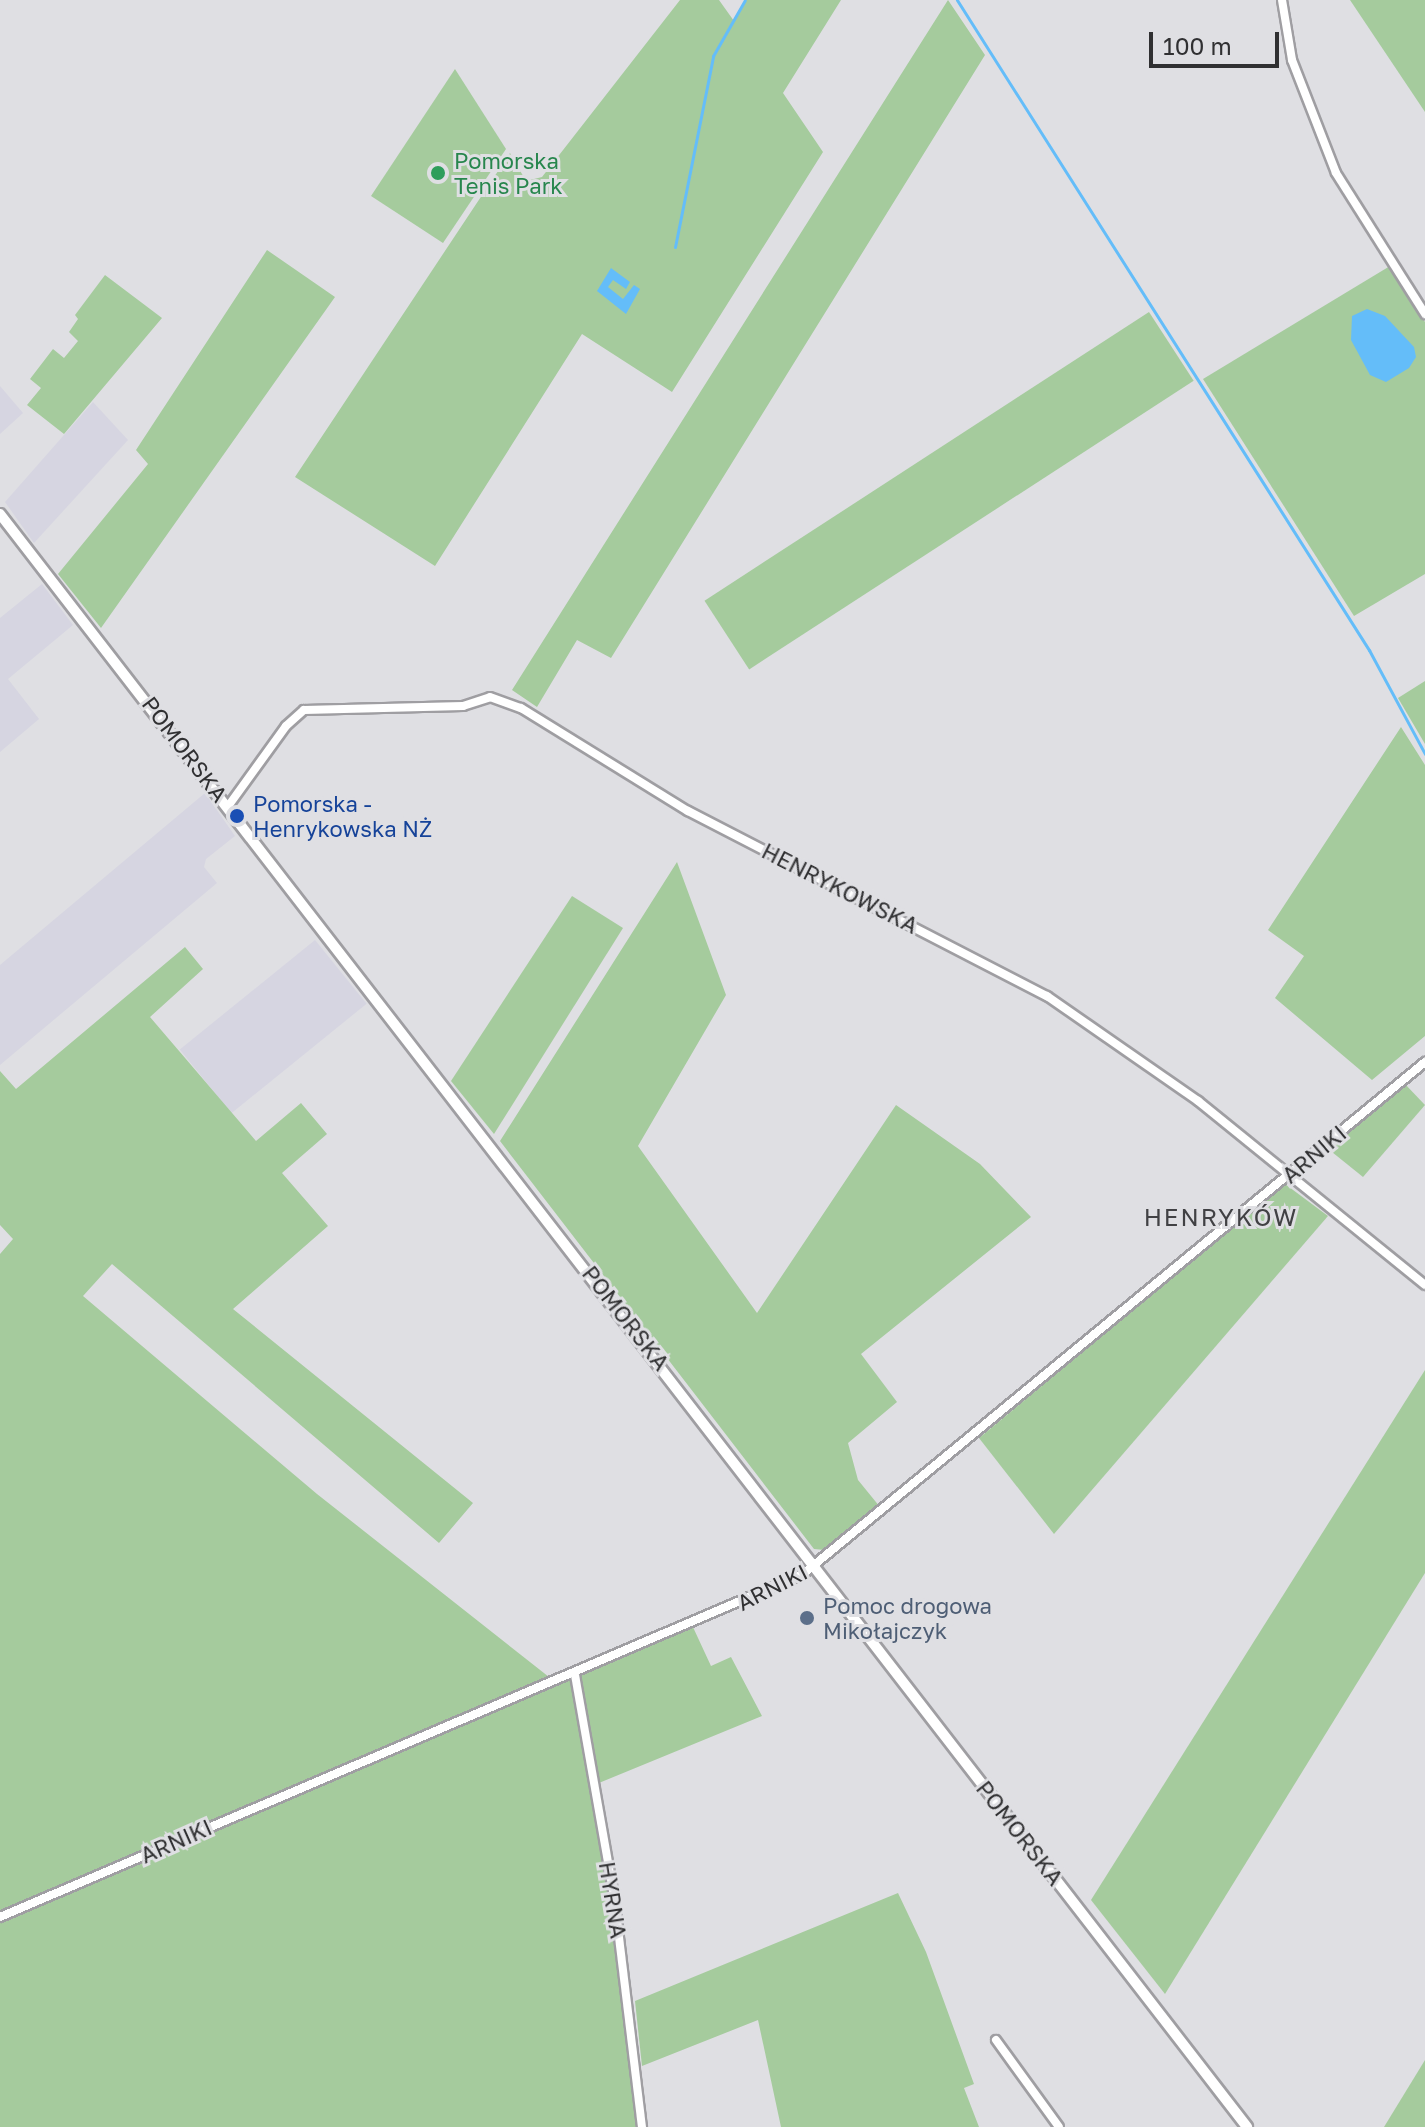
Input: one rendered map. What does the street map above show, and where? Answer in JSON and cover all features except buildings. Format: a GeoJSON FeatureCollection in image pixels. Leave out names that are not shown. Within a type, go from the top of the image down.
{"type":"FeatureCollection","features":[{"type":"Feature","properties":{"kind":"street"},"geometry":{"type":"LineString","coordinates":[[1282,0],[1292,60],[1336,173],[1425,314]]}},
{"type":"Feature","properties":{"kind":"street","name":"POMORSKA"},"geometry":{"type":"LineString","coordinates":[[0,514],[229,805],[1247,2127]]}},
{"type":"Feature","properties":{"kind":"street","name":"HENRYKOWSKA"},"geometry":{"type":"LineString","coordinates":[[229,805],[286,726],[304,710],[463,706],[496,698],[592,749],[688,811],[1047,996],[1198,1101],[1425,1285]]}},
{"type":"Feature","properties":{"kind":"street","name":"ARNIKI"},"geometry":{"type":"LineString","coordinates":[[0,1917],[292,1789],[575,1675],[755,1598],[816,1565],[1425,1062]]}},
{"type":"Feature","properties":{"kind":"street","name":"HYRNA"},"geometry":{"type":"LineString","coordinates":[[575,1675],[614,1896],[642,2127]]}},
{"type":"Feature","properties":{"kind":"street"},"geometry":{"type":"LineString","coordinates":[[996,2040],[1059,2127]]}},
{"type":"Feature","properties":{"kind":"shaded area"},"geometry":{"type":"Polygon","coordinates":[[[0,386],[23,413],[0,434],[0,386]]]}},
{"type":"Feature","properties":{"kind":"shaded area"},"geometry":{"type":"Polygon","coordinates":[[[93,402],[128,440],[34,543],[5,502],[93,402]]]}},
{"type":"Feature","properties":{"kind":"shaded area"},"geometry":{"type":"Polygon","coordinates":[[[42,584],[73,625],[8,679],[39,719],[0,752],[0,618],[42,584]]]}},
{"type":"Feature","properties":{"kind":"shaded area"},"geometry":{"type":"Polygon","coordinates":[[[205,793],[235,836],[206,859],[204,867],[217,883],[0,1065],[0,965],[205,793]]]}},
{"type":"Feature","properties":{"kind":"shaded area"},"geometry":{"type":"Polygon","coordinates":[[[315,940],[367,1004],[231,1113],[180,1050],[315,940]]]}},
{"type":"Feature","properties":{"kind":"green space"},"geometry":{"type":"Polygon","coordinates":[[[680,0],[719,0],[734,21],[745,0],[841,0],[783,93],[823,152],[672,392],[582,334],[435,566],[295,477],[510,153],[526,181],[542,177],[680,0]]]}},
{"type":"Feature","properties":{"kind":"green space"},"geometry":{"type":"Polygon","coordinates":[[[948,0],[985,55],[611,658],[577,640],[537,707],[512,690],[948,0]]]}},
{"type":"Feature","properties":{"kind":"green space"},"geometry":{"type":"Polygon","coordinates":[[[1350,0],[1425,0],[1425,112],[1350,0]]]}},
{"type":"Feature","properties":{"kind":"green space","name":"Pomorska Tenis Park"},"geometry":{"type":"Polygon","coordinates":[[[455,69],[506,149],[443,243],[371,196],[455,69]]]}},
{"type":"Feature","properties":{"kind":"green space"},"geometry":{"type":"Polygon","coordinates":[[[267,250],[335,297],[101,628],[58,574],[148,464],[136,450],[267,250]]]}},
{"type":"Feature","properties":{"kind":"green space"},"geometry":{"type":"Polygon","coordinates":[[[1390,266],[1425,322],[1425,574],[1354,616],[1203,379],[1390,266]]]}},
{"type":"Feature","properties":{"kind":"green space"},"geometry":{"type":"Polygon","coordinates":[[[105,275],[162,318],[64,434],[27,405],[41,388],[30,379],[53,349],[64,358],[78,341],[69,332],[78,319],[75,315],[105,275]]]}},
{"type":"Feature","properties":{"kind":"green space"},"geometry":{"type":"Polygon","coordinates":[[[1149,312],[1194,381],[749,669],[705,601],[1149,312]]]}},
{"type":"Feature","properties":{"kind":"green space"},"geometry":{"type":"Polygon","coordinates":[[[1425,681],[1425,744],[1398,698],[1425,681]]]}},
{"type":"Feature","properties":{"kind":"green space"},"geometry":{"type":"Polygon","coordinates":[[[1401,727],[1425,765],[1425,1036],[1372,1080],[1275,998],[1304,956],[1268,930],[1401,727]]]}},
{"type":"Feature","properties":{"kind":"green space"},"geometry":{"type":"Polygon","coordinates":[[[677,862],[726,995],[638,1146],[757,1313],[896,1105],[980,1164],[1031,1217],[861,1354],[897,1402],[848,1443],[858,1480],[880,1507],[825,1550],[814,1549],[500,1141],[677,862]]]}},
{"type":"Feature","properties":{"kind":"green space"},"geometry":{"type":"Polygon","coordinates":[[[572,896],[623,928],[494,1134],[451,1081],[572,896]]]}},
{"type":"Feature","properties":{"kind":"green space"},"geometry":{"type":"Polygon","coordinates":[[[185,947],[203,969],[150,1017],[256,1141],[301,1103],[327,1134],[282,1173],[328,1226],[233,1309],[473,1503],[439,1543],[112,1264],[83,1296],[317,1494],[549,1677],[508,1694],[512,1698],[692,1625],[711,1666],[731,1657],[762,1716],[594,1785],[637,2127],[0,2127],[0,1254],[13,1239],[0,1225],[0,1071],[16,1089],[185,947]]]}},
{"type":"Feature","properties":{"kind":"green space"},"geometry":{"type":"Polygon","coordinates":[[[1404,1083],[1425,1105],[1363,1177],[1327,1148],[1404,1083]]]}},
{"type":"Feature","properties":{"kind":"green space"},"geometry":{"type":"Polygon","coordinates":[[[1285,1184],[1328,1216],[1054,1534],[979,1438],[1285,1184]]]}},
{"type":"Feature","properties":{"kind":"green space"},"geometry":{"type":"Polygon","coordinates":[[[1425,1370],[1425,1573],[1165,1994],[1091,1900],[1425,1370]]]}},
{"type":"Feature","properties":{"kind":"green space"},"geometry":{"type":"Polygon","coordinates":[[[898,1893],[926,1952],[974,2084],[964,2088],[979,2127],[781,2127],[758,2020],[642,2066],[635,2001],[898,1893]]]}},
{"type":"Feature","properties":{"kind":"green space"},"geometry":{"type":"Polygon","coordinates":[[[1425,2060],[1425,2127],[1384,2127],[1425,2060]]]}},
{"type":"Feature","properties":{"kind":"water"},"geometry":{"type":"Polygon","coordinates":[[[611,268],[630,282],[626,289],[613,280],[608,287],[623,299],[634,285],[640,289],[626,314],[597,291],[611,268]]]}},
{"type":"Feature","properties":{"kind":"water"},"geometry":{"type":"Polygon","coordinates":[[[1367,309],[1385,316],[1414,347],[1416,357],[1409,368],[1386,382],[1370,375],[1351,340],[1352,316],[1367,309]]]}},
{"type":"Feature","properties":{"kind":"waterway"},"geometry":{"type":"LineString","coordinates":[[675,247],[713,56],[745,0]]}},
{"type":"Feature","properties":{"kind":"waterway"},"geometry":{"type":"LineString","coordinates":[[957,0],[1369,650],[1425,754]]}},
{"type":"Feature","properties":{"kind":"place","name":"Pomorska Tenis Park"},"geometry":{"type":"Point","coordinates":[438,173]}},
{"type":"Feature","properties":{"kind":"place","name":"Pomorska - Henrykowska NŻ"},"geometry":{"type":"Point","coordinates":[237,816]}},
{"type":"Feature","properties":{"kind":"place","name":"Pomoc drogowa Mikołajczyk"},"geometry":{"type":"Point","coordinates":[807,1618]}},
{"type":"Feature","properties":{"kind":"district","name":"HENRYKÓW"},"geometry":{"type":"Point","coordinates":[1221,1217]}}]}
